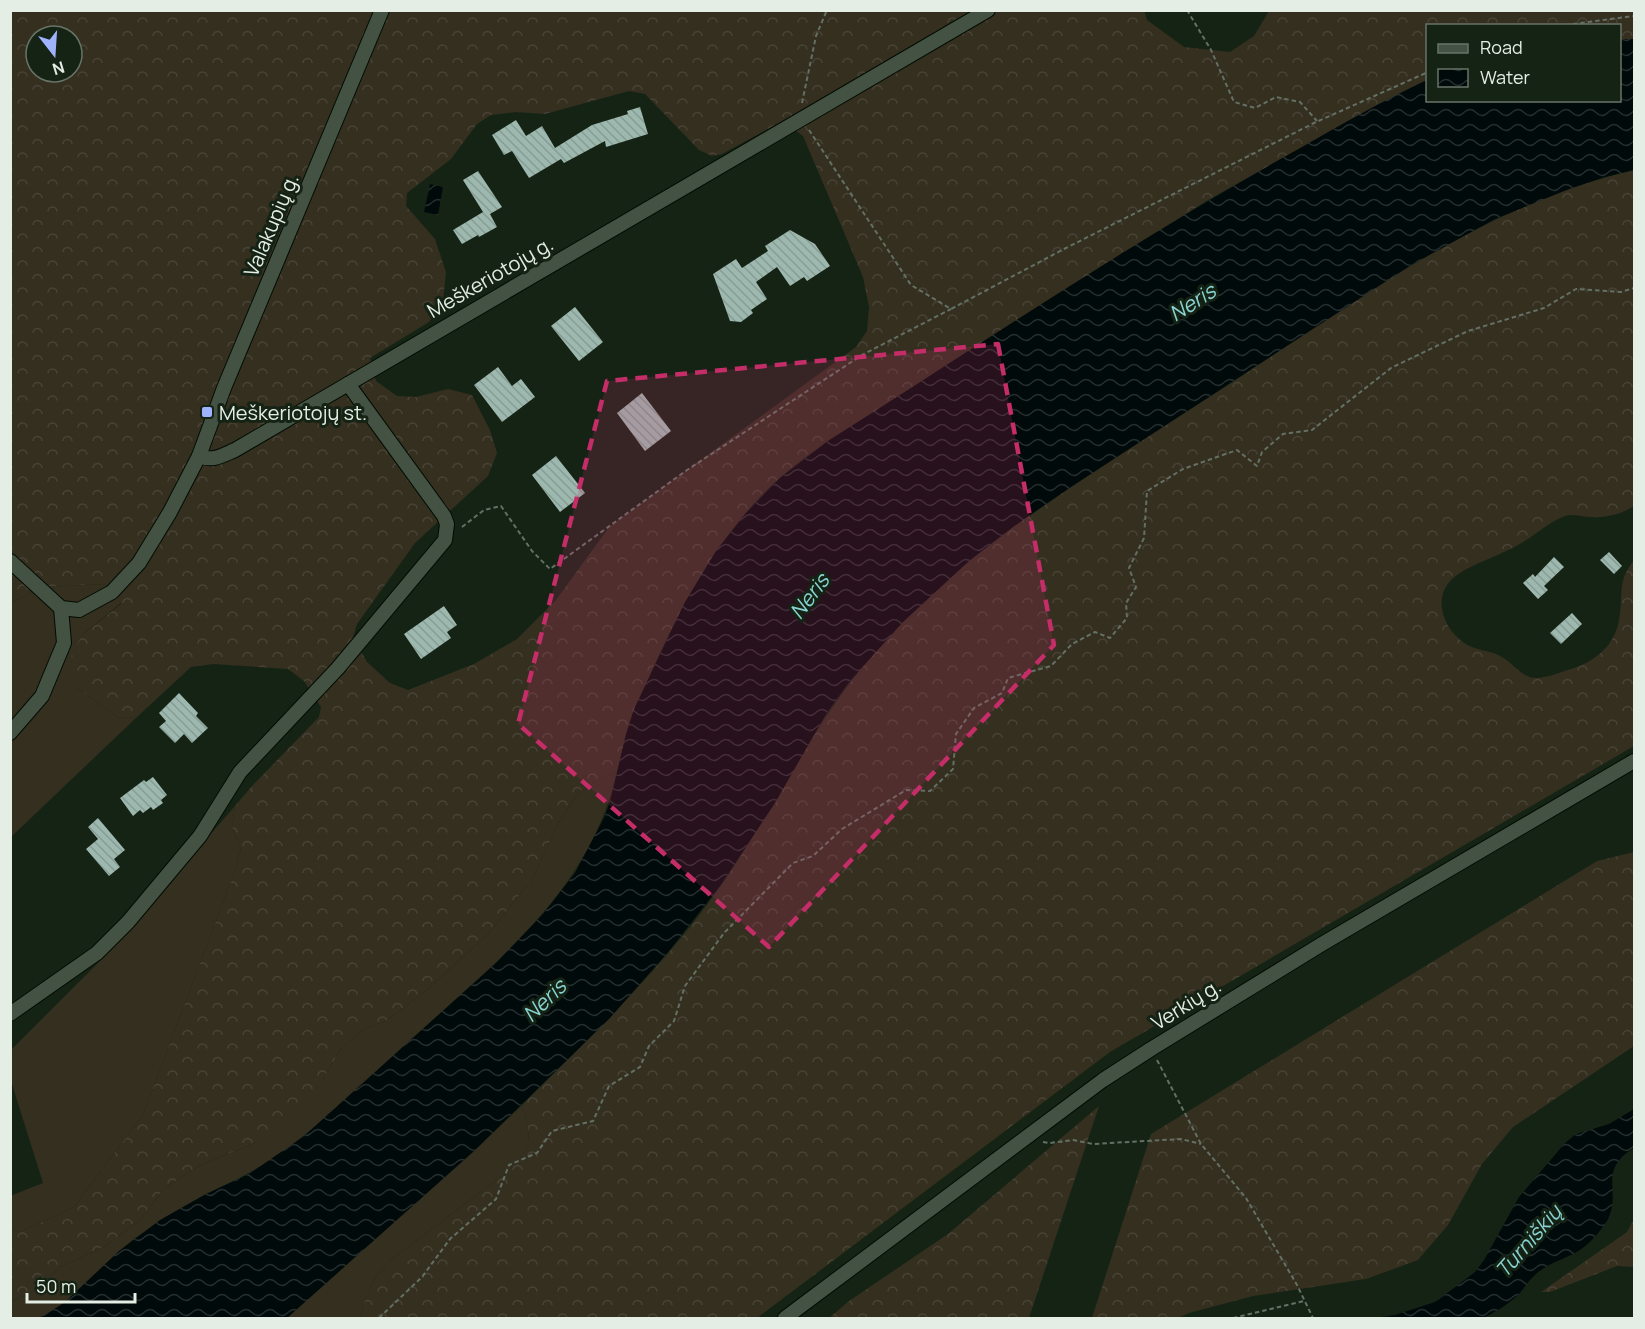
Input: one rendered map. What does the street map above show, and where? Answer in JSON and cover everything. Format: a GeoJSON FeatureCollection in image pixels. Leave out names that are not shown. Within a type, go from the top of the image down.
{"type":"FeatureCollection","features":[{"type":"Feature","properties":{"kind":"street","name":"Valakupių g."},"geometry":{"type":"LineString","coordinates":[[199,456],[224,387],[382,10]]}},
{"type":"Feature","properties":{"kind":"street","name":"Meškeriotojų g."},"geometry":{"type":"LineString","coordinates":[[199,456],[206,459],[216,458],[236,450],[988,10]]}},
{"type":"Feature","properties":{"kind":"street"},"geometry":{"type":"LineString","coordinates":[[10,1014],[97,953],[128,922],[200,836],[240,772],[338,668],[445,540],[447,524],[444,516],[348,384]]}},
{"type":"Feature","properties":{"kind":"street"},"geometry":{"type":"LineString","coordinates":[[10,561],[61,608],[79,610],[112,592],[138,563],[153,541],[199,456]]}},
{"type":"Feature","properties":{"kind":"street"},"geometry":{"type":"LineString","coordinates":[[10,733],[42,696],[64,643],[61,608]]}},
{"type":"Feature","properties":{"kind":"street","name":"Verkių g."},"geometry":{"type":"LineString","coordinates":[[785,1318],[1103,1080],[1151,1048],[1322,944],[1635,761]]}},
{"type":"Feature","properties":{"kind":"path"},"geometry":{"type":"LineString","coordinates":[[827,10],[816,36],[798,120],[807,125],[910,285],[951,309]]}},
{"type":"Feature","properties":{"kind":"path"},"geometry":{"type":"LineString","coordinates":[[1187,10],[1211,50],[1234,102],[1255,108],[1276,97],[1300,102],[1317,121]]}},
{"type":"Feature","properties":{"kind":"path"},"geometry":{"type":"LineString","coordinates":[[1573,24],[1635,16]]}},
{"type":"Feature","properties":{"kind":"path"},"geometry":{"type":"LineString","coordinates":[[445,540],[484,510],[501,506],[532,551],[550,569],[687,470],[862,355],[1064,249],[1317,121],[1426,73]]}},
{"type":"Feature","properties":{"kind":"path"},"geometry":{"type":"LineString","coordinates":[[379,1318],[422,1277],[450,1239],[496,1199],[508,1165],[537,1153],[552,1131],[593,1121],[609,1086],[640,1067],[650,1046],[674,1021],[685,986],[724,933],[792,863],[813,856],[842,829],[906,790],[930,791],[953,769],[956,734],[974,708],[1002,693],[1008,678],[1051,666],[1072,644],[1095,632],[1110,638],[1127,618],[1126,603],[1136,587],[1129,568],[1144,538],[1147,490],[1183,469],[1237,450],[1257,466],[1262,452],[1282,434],[1312,429],[1391,368],[1468,332],[1544,308],[1576,289],[1621,292],[1635,288]]}},
{"type":"Feature","properties":{"kind":"path"},"geometry":{"type":"LineString","coordinates":[[1151,1048],[1201,1144],[1246,1198],[1297,1285],[1313,1318]]}},
{"type":"Feature","properties":{"kind":"path"},"geometry":{"type":"LineString","coordinates":[[1034,1132],[1044,1142],[1050,1143],[1073,1140],[1093,1144],[1181,1139],[1201,1144]]}},
{"type":"Feature","properties":{"kind":"path"},"geometry":{"type":"LineString","coordinates":[[1233,1318],[1304,1301]]}},
{"type":"Feature","properties":{"kind":"highlighted area"},"geometry":{"type":"Polygon","coordinates":[[[998,344],[1054,645],[769,947],[518,724],[607,381],[998,344]]]}},
{"type":"Feature","properties":{"kind":"green space"},"geometry":{"type":"Polygon","coordinates":[[[1144,10],[1147,20],[1184,47],[1230,52],[1254,36],[1269,11],[1634,11],[1634,39],[1621,39],[1621,24],[1426,24],[1426,81],[1359,115],[1208,200],[828,441],[792,467],[768,489],[733,528],[688,598],[646,685],[627,735],[617,772],[579,792],[559,822],[533,878],[489,933],[428,989],[386,1021],[362,1030],[340,1050],[322,1081],[293,1117],[257,1142],[198,1166],[164,1189],[140,1220],[104,1247],[62,1266],[31,1293],[11,1301],[11,1230],[20,1232],[74,1207],[143,1115],[236,868],[241,849],[232,827],[235,806],[319,717],[321,707],[304,681],[288,669],[213,664],[191,667],[137,717],[119,718],[77,688],[65,669],[82,635],[121,604],[105,584],[46,587],[11,602],[11,11],[1144,10]],[[629,91],[545,114],[516,112],[491,115],[477,124],[451,159],[407,193],[406,206],[435,239],[446,272],[443,301],[429,322],[370,358],[376,381],[397,396],[416,397],[448,389],[472,395],[490,430],[497,453],[488,476],[415,543],[357,624],[353,637],[367,662],[390,683],[408,690],[474,664],[517,639],[556,600],[610,526],[856,347],[867,331],[869,307],[863,277],[803,136],[783,121],[722,154],[712,156],[699,150],[645,94],[629,91]]]}},
{"type":"Feature","properties":{"kind":"green space"},"geometry":{"type":"Polygon","coordinates":[[[1634,170],[1634,506],[1608,516],[1565,516],[1518,545],[1470,567],[1449,582],[1444,591],[1442,610],[1450,628],[1464,643],[1498,655],[1526,676],[1545,677],[1588,662],[1608,645],[1617,629],[1623,582],[1634,560],[1634,746],[1110,1052],[757,1318],[360,1318],[375,1278],[392,1259],[507,1172],[522,1156],[528,1142],[528,1134],[522,1105],[627,999],[677,943],[722,884],[831,709],[851,681],[911,614],[951,576],[993,542],[1083,478],[1419,261],[1523,207],[1577,186],[1634,170]]]}},
{"type":"Feature","properties":{"kind":"green space"},"geometry":{"type":"Polygon","coordinates":[[[105,584],[121,603],[82,635],[77,688],[119,718],[137,717],[11,837],[11,602],[46,587],[105,584]]]}},
{"type":"Feature","properties":{"kind":"green space"},"geometry":{"type":"Polygon","coordinates":[[[617,772],[604,815],[585,854],[561,890],[534,924],[471,986],[339,1106],[304,1136],[260,1167],[190,1203],[141,1234],[80,1289],[45,1316],[11,1318],[11,1301],[31,1293],[62,1266],[104,1247],[140,1220],[164,1189],[198,1166],[257,1142],[322,1081],[340,1050],[362,1030],[386,1021],[428,989],[489,933],[533,878],[559,822],[579,792],[617,772]]]}},
{"type":"Feature","properties":{"kind":"green space"},"geometry":{"type":"Polygon","coordinates":[[[235,806],[232,827],[241,849],[236,868],[143,1115],[74,1207],[20,1232],[11,1230],[10,1196],[43,1183],[11,1081],[11,1050],[102,959],[235,806]]]}},
{"type":"Feature","properties":{"kind":"green space"},"geometry":{"type":"Polygon","coordinates":[[[1634,852],[1634,1046],[1513,1127],[1482,1164],[1448,1225],[1418,1260],[1366,1279],[1253,1296],[1178,1318],[1092,1318],[1151,1134],[1597,861],[1634,852]]]}},
{"type":"Feature","properties":{"kind":"green space"},"geometry":{"type":"Polygon","coordinates":[[[522,1105],[528,1142],[522,1156],[507,1172],[392,1259],[375,1278],[360,1318],[287,1318],[474,1151],[522,1105]]]}},
{"type":"Feature","properties":{"kind":"green space"},"geometry":{"type":"Polygon","coordinates":[[[1099,1106],[1029,1318],[829,1318],[849,1301],[948,1234],[1099,1106]]]}},
{"type":"Feature","properties":{"kind":"green space"},"geometry":{"type":"Polygon","coordinates":[[[1634,1219],[1634,1267],[1617,1266],[1550,1292],[1541,1292],[1627,1232],[1634,1219]]]}},
{"type":"Feature","properties":{"kind":"water","name":"Neris"},"geometry":{"type":"Polygon","coordinates":[[[1621,39],[1634,39],[1634,170],[1569,189],[1495,219],[1411,265],[1071,487],[969,561],[903,622],[849,682],[826,714],[775,803],[720,886],[669,951],[610,1018],[474,1151],[287,1318],[39,1318],[64,1303],[119,1251],[160,1220],[206,1194],[249,1174],[303,1137],[497,962],[543,914],[575,873],[605,816],[634,709],[685,602],[716,551],[746,513],[780,478],[828,441],[1118,256],[1235,185],[1377,105],[1426,80],[1426,102],[1621,102],[1621,39]]]}},
{"type":"Feature","properties":{"kind":"water"},"geometry":{"type":"Polygon","coordinates":[[[430,184],[443,187],[438,215],[424,212],[430,184]]]}},
{"type":"Feature","properties":{"kind":"water","name":"Turniškių"},"geometry":{"type":"Polygon","coordinates":[[[1634,1109],[1634,1148],[1616,1165],[1612,1182],[1613,1201],[1607,1221],[1584,1247],[1540,1271],[1512,1300],[1482,1318],[1374,1318],[1395,1315],[1435,1302],[1475,1272],[1519,1197],[1565,1143],[1576,1134],[1609,1124],[1634,1109]]]}},
{"type":"Feature","properties":{"kind":"building"},"geometry":{"type":"Polygon","coordinates":[[[640,107],[648,134],[606,147],[605,141],[564,163],[561,159],[529,178],[512,151],[504,155],[492,135],[516,120],[526,136],[542,126],[555,148],[592,125],[628,114],[627,111],[640,107]]]}},
{"type":"Feature","properties":{"kind":"building"},"geometry":{"type":"Polygon","coordinates":[[[478,171],[502,207],[490,214],[497,227],[462,244],[453,230],[483,212],[463,180],[478,171]]]}},
{"type":"Feature","properties":{"kind":"building"},"geometry":{"type":"Polygon","coordinates":[[[790,230],[815,244],[830,266],[807,281],[804,277],[790,286],[777,267],[756,282],[767,299],[751,310],[753,313],[741,322],[730,321],[713,274],[736,259],[742,268],[768,251],[765,246],[790,230]]]}},
{"type":"Feature","properties":{"kind":"building"},"geometry":{"type":"Polygon","coordinates":[[[575,307],[603,342],[579,361],[551,326],[575,307]]]}},
{"type":"Feature","properties":{"kind":"building"},"geometry":{"type":"Polygon","coordinates":[[[498,367],[512,386],[521,379],[535,397],[502,422],[474,385],[498,367]]]}},
{"type":"Feature","properties":{"kind":"building"},"geometry":{"type":"Polygon","coordinates":[[[642,393],[671,431],[645,451],[617,413],[642,393]]]}},
{"type":"Feature","properties":{"kind":"building"},"geometry":{"type":"Polygon","coordinates":[[[556,456],[585,493],[560,512],[532,475],[556,456]]]}},
{"type":"Feature","properties":{"kind":"building"},"geometry":{"type":"Polygon","coordinates":[[[1609,552],[1622,566],[1614,574],[1600,560],[1609,552]]]}},
{"type":"Feature","properties":{"kind":"building"},"geometry":{"type":"Polygon","coordinates":[[[1554,557],[1564,567],[1544,586],[1548,590],[1538,599],[1523,583],[1533,574],[1535,577],[1554,557]]]}},
{"type":"Feature","properties":{"kind":"building"},"geometry":{"type":"Polygon","coordinates":[[[444,606],[457,625],[447,632],[451,638],[421,659],[404,634],[444,606]]]}},
{"type":"Feature","properties":{"kind":"building"},"geometry":{"type":"Polygon","coordinates":[[[1572,613],[1582,624],[1561,644],[1550,633],[1572,613]]]}},
{"type":"Feature","properties":{"kind":"building"},"geometry":{"type":"Polygon","coordinates":[[[179,693],[198,713],[196,716],[208,728],[192,743],[184,734],[175,743],[159,727],[166,721],[159,713],[179,693]]]}},
{"type":"Feature","properties":{"kind":"building"},"geometry":{"type":"Polygon","coordinates":[[[153,777],[167,795],[161,800],[163,803],[153,810],[151,807],[143,813],[140,810],[133,816],[120,798],[144,780],[146,782],[153,777]]]}},
{"type":"Feature","properties":{"kind":"building"},"geometry":{"type":"Polygon","coordinates":[[[98,818],[125,850],[114,859],[120,867],[109,876],[86,849],[98,839],[88,827],[98,818]]]}},
{"type":"Feature","properties":{"kind":"place","name":"Meškeriotojų st."},"geometry":{"type":"Point","coordinates":[207,412]}}]}
